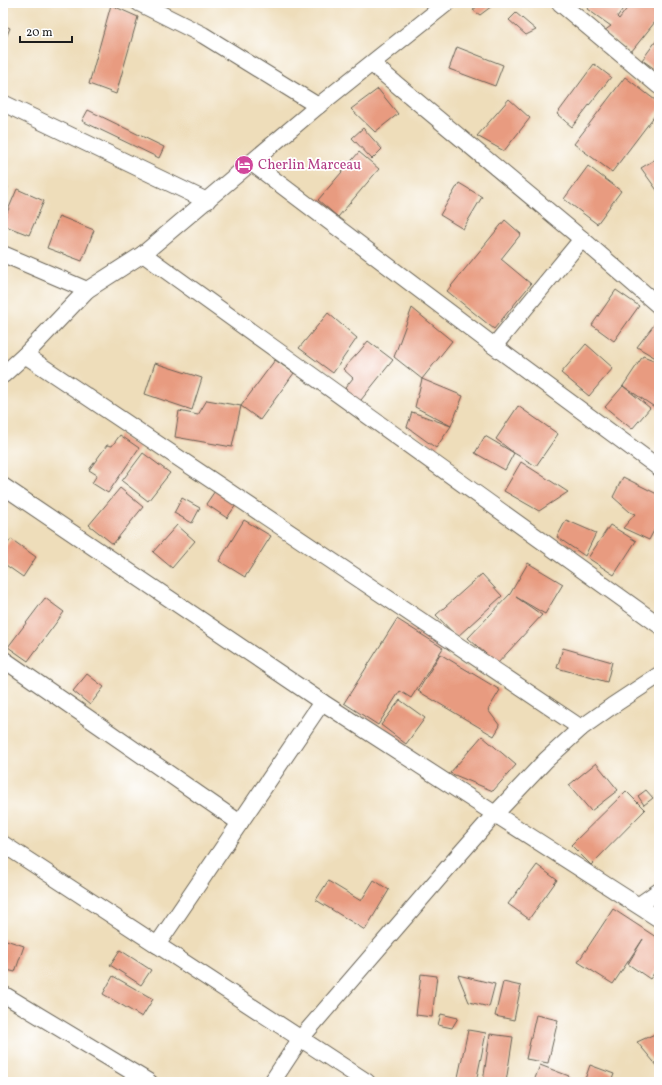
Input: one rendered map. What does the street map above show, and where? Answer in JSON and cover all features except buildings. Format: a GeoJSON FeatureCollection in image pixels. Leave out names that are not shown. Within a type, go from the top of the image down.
{"type":"FeatureCollection","features":[{"type":"Feature","properties":{"kind":"street"},"geometry":{"type":"LineString","coordinates":[[139,3],[203,35],[318,106]]}},
{"type":"Feature","properties":{"kind":"street"},"geometry":{"type":"LineString","coordinates":[[3,375],[25,355],[87,290],[143,254],[318,106],[447,3]]}},
{"type":"Feature","properties":{"kind":"street"},"geometry":{"type":"LineString","coordinates":[[560,3],[659,86]]}},
{"type":"Feature","properties":{"kind":"street"},"geometry":{"type":"LineString","coordinates":[[372,64],[659,306]]}},
{"type":"Feature","properties":{"kind":"street"},"geometry":{"type":"LineString","coordinates":[[3,103],[207,201]]}},
{"type":"Feature","properties":{"kind":"street"},"geometry":{"type":"LineString","coordinates":[[252,163],[494,346],[659,468]]}},
{"type":"Feature","properties":{"kind":"street"},"geometry":{"type":"LineString","coordinates":[[494,346],[582,240]]}},
{"type":"Feature","properties":{"kind":"street"},"geometry":{"type":"LineString","coordinates":[[3,254],[87,290]]}},
{"type":"Feature","properties":{"kind":"street"},"geometry":{"type":"LineString","coordinates":[[143,254],[659,625]]}},
{"type":"Feature","properties":{"kind":"street"},"geometry":{"type":"LineString","coordinates":[[25,355],[581,728]]}},
{"type":"Feature","properties":{"kind":"street"},"geometry":{"type":"LineString","coordinates":[[3,486],[322,702],[659,919]]}},
{"type":"Feature","properties":{"kind":"street"},"geometry":{"type":"LineString","coordinates":[[3,659],[240,823]]}},
{"type":"Feature","properties":{"kind":"street"},"geometry":{"type":"LineString","coordinates":[[272,1082],[301,1038],[495,814],[546,760],[581,728],[659,675]]}},
{"type":"Feature","properties":{"kind":"street"},"geometry":{"type":"LineString","coordinates":[[156,945],[322,702]]}},
{"type":"Feature","properties":{"kind":"street"},"geometry":{"type":"LineString","coordinates":[[3,844],[367,1082]]}},
{"type":"Feature","properties":{"kind":"street"},"geometry":{"type":"LineString","coordinates":[[639,906],[659,891]]}},
{"type":"Feature","properties":{"kind":"street"},"geometry":{"type":"LineString","coordinates":[[3,994],[150,1082]]}},
{"type":"Feature","properties":{"kind":"place","name":"Cherlin Marceau"},"geometry":{"type":"Point","coordinates":[244,165]}}]}
